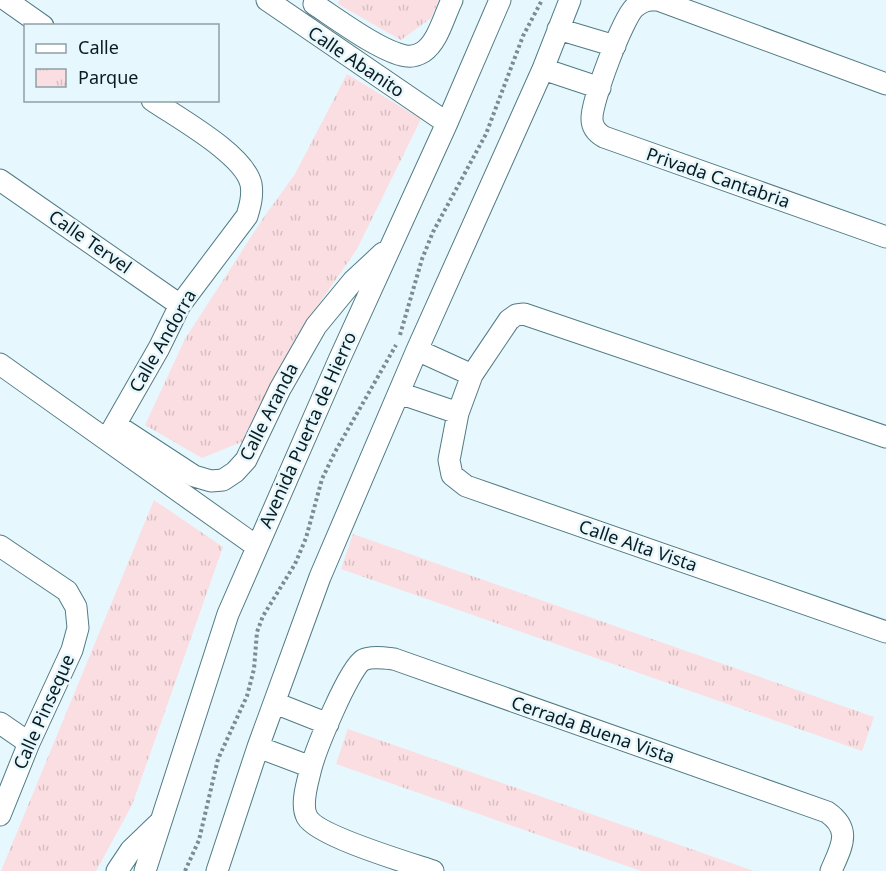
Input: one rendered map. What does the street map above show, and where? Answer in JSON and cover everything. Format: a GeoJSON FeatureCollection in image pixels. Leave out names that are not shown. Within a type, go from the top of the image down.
{"type":"FeatureCollection","features":[{"type":"Feature","properties":{"kind":"street"},"geometry":{"type":"LineString","coordinates":[[6,0],[40,24]]}},
{"type":"Feature","properties":{"kind":"street","name":"Calle Abanito"},"geometry":{"type":"LineString","coordinates":[[267,0],[447,123]]}},
{"type":"Feature","properties":{"kind":"street","name":"Calle Abanito"},"geometry":{"type":"LineString","coordinates":[[314,2],[388,51],[407,57],[416,56],[425,51],[452,0]]}},
{"type":"Feature","properties":{"kind":"street","name":"Avenida Puerta de Hierro"},"geometry":{"type":"LineString","coordinates":[[145,871],[228,614],[256,546],[500,0]]}},
{"type":"Feature","properties":{"kind":"street"},"geometry":{"type":"LineString","coordinates":[[217,871],[258,747],[320,577],[417,350],[543,69],[570,0]]}},
{"type":"Feature","properties":{"kind":"street","name":"Privada Cantabria"},"geometry":{"type":"LineString","coordinates":[[652,0],[635,6],[615,46],[591,117],[592,125],[597,133],[886,237]]}},
{"type":"Feature","properties":{"kind":"street"},"geometry":{"type":"LineString","coordinates":[[658,0],[886,84]]}},
{"type":"Feature","properties":{"kind":"street"},"geometry":{"type":"LineString","coordinates":[[304,27],[314,2]]}},
{"type":"Feature","properties":{"kind":"street"},"geometry":{"type":"LineString","coordinates":[[558,29],[615,46]]}},
{"type":"Feature","properties":{"kind":"street"},"geometry":{"type":"LineString","coordinates":[[543,69],[600,88]]}},
{"type":"Feature","properties":{"kind":"street","name":"Calle Andorra"},"geometry":{"type":"LineString","coordinates":[[111,432],[159,348],[180,305],[248,216],[252,200],[250,183],[233,156],[155,102]]}},
{"type":"Feature","properties":{"kind":"street","name":"Calle Tervel"},"geometry":{"type":"LineString","coordinates":[[0,180],[180,305]]}},
{"type":"Feature","properties":{"kind":"street","name":"Calle Aranda"},"geometry":{"type":"LineString","coordinates":[[0,364],[111,432],[194,476],[211,481],[223,480],[246,460],[285,380],[316,326],[353,281],[390,246]]}},
{"type":"Feature","properties":{"kind":"street","name":"Calle Alta Vista"},"geometry":{"type":"LineString","coordinates":[[886,437],[524,314],[516,315],[509,320],[472,375],[458,413],[449,460],[452,475],[466,486],[886,632]]}},
{"type":"Feature","properties":{"kind":"street"},"geometry":{"type":"LineString","coordinates":[[417,350],[472,375]]}},
{"type":"Feature","properties":{"kind":"street"},"geometry":{"type":"LineString","coordinates":[[399,393],[458,413]]}},
{"type":"Feature","properties":{"kind":"street","name":"Calle Aranda"},"geometry":{"type":"LineString","coordinates":[[111,432],[256,546]]}},
{"type":"Feature","properties":{"kind":"street","name":"Calle Pinseque"},"geometry":{"type":"LineString","coordinates":[[0,546],[67,591],[76,607],[78,628],[72,650],[0,815]]}},
{"type":"Feature","properties":{"kind":"street","name":"Cerrada Buena Vista"},"geometry":{"type":"LineString","coordinates":[[433,871],[318,829],[307,818],[304,804],[311,767],[355,666],[364,659],[394,659],[827,813],[838,820],[843,829],[842,844],[831,871]]}},
{"type":"Feature","properties":{"kind":"street"},"geometry":{"type":"LineString","coordinates":[[275,703],[328,724]]}},
{"type":"Feature","properties":{"kind":"street"},"geometry":{"type":"LineString","coordinates":[[0,723],[30,743]]}},
{"type":"Feature","properties":{"kind":"street"},"geometry":{"type":"LineString","coordinates":[[258,747],[311,767]]}},
{"type":"Feature","properties":{"kind":"street"},"geometry":{"type":"LineString","coordinates":[[117,871],[131,850],[161,821]]}},
{"type":"Feature","properties":{"kind":"path"},"geometry":{"type":"LineString","coordinates":[[185,871],[199,840],[218,759],[247,696],[254,669],[257,632],[263,616],[295,564],[306,538],[322,479],[335,452],[398,340],[408,313],[422,259],[433,232],[486,134],[523,36],[542,0]]}},
{"type":"Feature","properties":{"kind":"green space"},"geometry":{"type":"Polygon","coordinates":[[[339,0],[439,0],[431,18],[401,40],[338,4],[339,0]]]}},
{"type":"Feature","properties":{"kind":"green space"},"geometry":{"type":"Polygon","coordinates":[[[347,74],[421,119],[357,249],[296,337],[244,441],[202,458],[145,425],[185,339],[264,217],[295,174],[347,74]]]}},
{"type":"Feature","properties":{"kind":"green space"},"geometry":{"type":"Polygon","coordinates":[[[154,500],[223,547],[132,805],[96,871],[1,871],[154,500]]]}},
{"type":"Feature","properties":{"kind":"green space"},"geometry":{"type":"Polygon","coordinates":[[[353,534],[874,717],[862,751],[341,569],[353,534]]]}},
{"type":"Feature","properties":{"kind":"green space"},"geometry":{"type":"Polygon","coordinates":[[[348,728],[754,871],[641,871],[336,764],[348,728]]]}}]}
